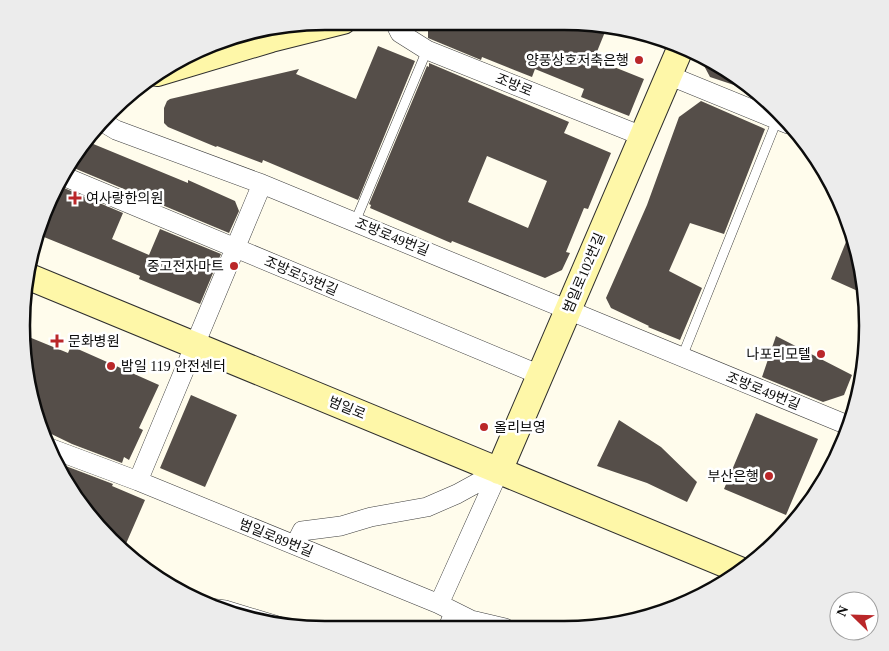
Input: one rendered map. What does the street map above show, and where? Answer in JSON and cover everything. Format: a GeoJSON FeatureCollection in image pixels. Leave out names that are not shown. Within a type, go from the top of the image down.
{"type":"FeatureCollection","features":[{"type":"Feature","properties":{"kind":"main road"},"geometry":{"type":"LineString","coordinates":[[192,62],[288,33]]}},
{"type":"Feature","properties":{"kind":"main road","name":"범일로102번길"},"geometry":{"type":"LineString","coordinates":[[500,471],[678,53]]}},
{"type":"Feature","properties":{"kind":"main road","name":"범일로"},"geometry":{"type":"LineString","coordinates":[[34,279],[733,567]]}},
{"type":"Feature","properties":{"kind":"street","name":"조방로"},"geometry":{"type":"LineString","coordinates":[[398,30],[400,33],[427,50],[642,136]]}},
{"type":"Feature","properties":{"kind":"street"},"geometry":{"type":"LineString","coordinates":[[668,75],[773,118]]}},
{"type":"Feature","properties":{"kind":"street","name":"조방로49번길"},"geometry":{"type":"LineString","coordinates":[[108,126],[116,130],[262,184],[842,423]]}},
{"type":"Feature","properties":{"kind":"street","name":"조방로53번길"},"geometry":{"type":"LineString","coordinates":[[70,179],[540,376]]}},
{"type":"Feature","properties":{"kind":"street"},"geometry":{"type":"LineString","coordinates":[[138,481],[262,184]]}},
{"type":"Feature","properties":{"kind":"street","name":"범일로89번길"},"geometry":{"type":"LineString","coordinates":[[58,451],[138,481],[295,546],[447,615],[475,621]]}},
{"type":"Feature","properties":{"kind":"street"},"geometry":{"type":"LineString","coordinates":[[295,546],[302,531],[341,526],[371,518],[427,508],[500,471]]}},
{"type":"Feature","properties":{"kind":"street"},"geometry":{"type":"LineString","coordinates":[[447,615],[500,471]]}},
{"type":"Feature","properties":{"kind":"lane"},"geometry":{"type":"LineString","coordinates":[[355,222],[427,50]]}},
{"type":"Feature","properties":{"kind":"lane"},"geometry":{"type":"LineString","coordinates":[[682,357],[781,126]]}},
{"type":"Feature","properties":{"kind":"building"},"geometry":{"type":"Polygon","coordinates":[[[428,30],[564,30],[604,33],[594,59],[644,79],[629,116],[581,97],[584,89],[535,69],[532,77],[482,57],[481,60],[428,38],[428,30]]]}},
{"type":"Feature","properties":{"kind":"building"},"geometry":{"type":"Polygon","coordinates":[[[378,46],[415,61],[358,200],[263,160],[262,163],[216,147],[168,127],[164,123],[164,108],[170,99],[299,69],[296,74],[356,99],[378,46]]]}},
{"type":"Feature","properties":{"kind":"building"},"geometry":{"type":"Polygon","coordinates":[[[429,63],[569,122],[564,133],[611,153],[588,209],[584,208],[566,252],[570,253],[562,270],[545,278],[452,241],[451,243],[370,208],[371,205],[369,204],[427,66],[429,67],[429,63]],[[487,156],[468,202],[528,228],[547,181],[487,156]]]}},
{"type":"Feature","properties":{"kind":"building"},"geometry":{"type":"Polygon","coordinates":[[[704,66],[736,86],[710,77],[704,66]]]}},
{"type":"Feature","properties":{"kind":"building"},"geometry":{"type":"Polygon","coordinates":[[[701,101],[765,129],[724,234],[690,223],[669,271],[702,288],[680,340],[648,327],[611,308],[606,298],[647,205],[679,117],[701,101]]]}},
{"type":"Feature","properties":{"kind":"building"},"geometry":{"type":"Polygon","coordinates":[[[93,144],[188,183],[188,180],[235,201],[239,211],[229,233],[75,169],[93,144]]]}},
{"type":"Feature","properties":{"kind":"building"},"geometry":{"type":"Polygon","coordinates":[[[64,188],[123,213],[112,239],[149,255],[160,229],[221,254],[200,304],[139,279],[140,276],[44,237],[52,212],[64,188]]]}},
{"type":"Feature","properties":{"kind":"building"},"geometry":{"type":"Polygon","coordinates":[[[846,241],[856,290],[831,279],[846,241]]]}},
{"type":"Feature","properties":{"kind":"building"},"geometry":{"type":"Polygon","coordinates":[[[776,336],[852,375],[844,395],[823,402],[762,377],[776,336]]]}},
{"type":"Feature","properties":{"kind":"building"},"geometry":{"type":"Polygon","coordinates":[[[31,338],[68,353],[71,346],[159,385],[139,428],[143,430],[129,460],[124,457],[122,463],[50,433],[36,383],[31,338]]]}},
{"type":"Feature","properties":{"kind":"building"},"geometry":{"type":"Polygon","coordinates":[[[191,395],[237,415],[205,487],[160,468],[191,395]]]}},
{"type":"Feature","properties":{"kind":"building"},"geometry":{"type":"Polygon","coordinates":[[[756,413],[818,439],[786,515],[724,489],[756,413]]]}},
{"type":"Feature","properties":{"kind":"building"},"geometry":{"type":"Polygon","coordinates":[[[619,420],[661,447],[697,482],[687,502],[647,483],[597,466],[619,420]]]}},
{"type":"Feature","properties":{"kind":"building"},"geometry":{"type":"Polygon","coordinates":[[[66,466],[113,484],[112,486],[145,500],[126,543],[91,505],[66,466]]]}},
{"type":"Feature","properties":{"kind":"place","name":"양풍상호저축은행"},"geometry":{"type":"Point","coordinates":[639,60]}},
{"type":"Feature","properties":{"kind":"place","name":"여사랑한의원"},"geometry":{"type":"Point","coordinates":[75,198]}},
{"type":"Feature","properties":{"kind":"place","name":"중고전자마트"},"geometry":{"type":"Point","coordinates":[234,266]}},
{"type":"Feature","properties":{"kind":"place","name":"문화병원"},"geometry":{"type":"Point","coordinates":[57,341]}},
{"type":"Feature","properties":{"kind":"place","name":"나포리모텔"},"geometry":{"type":"Point","coordinates":[821,354]}},
{"type":"Feature","properties":{"kind":"place","name":"밤일 119 안전센터"},"geometry":{"type":"Point","coordinates":[111,366]}},
{"type":"Feature","properties":{"kind":"place","name":"올리브영"},"geometry":{"type":"Point","coordinates":[484,427]}},
{"type":"Feature","properties":{"kind":"place","name":"부산은행"},"geometry":{"type":"Point","coordinates":[769,476]}}]}
